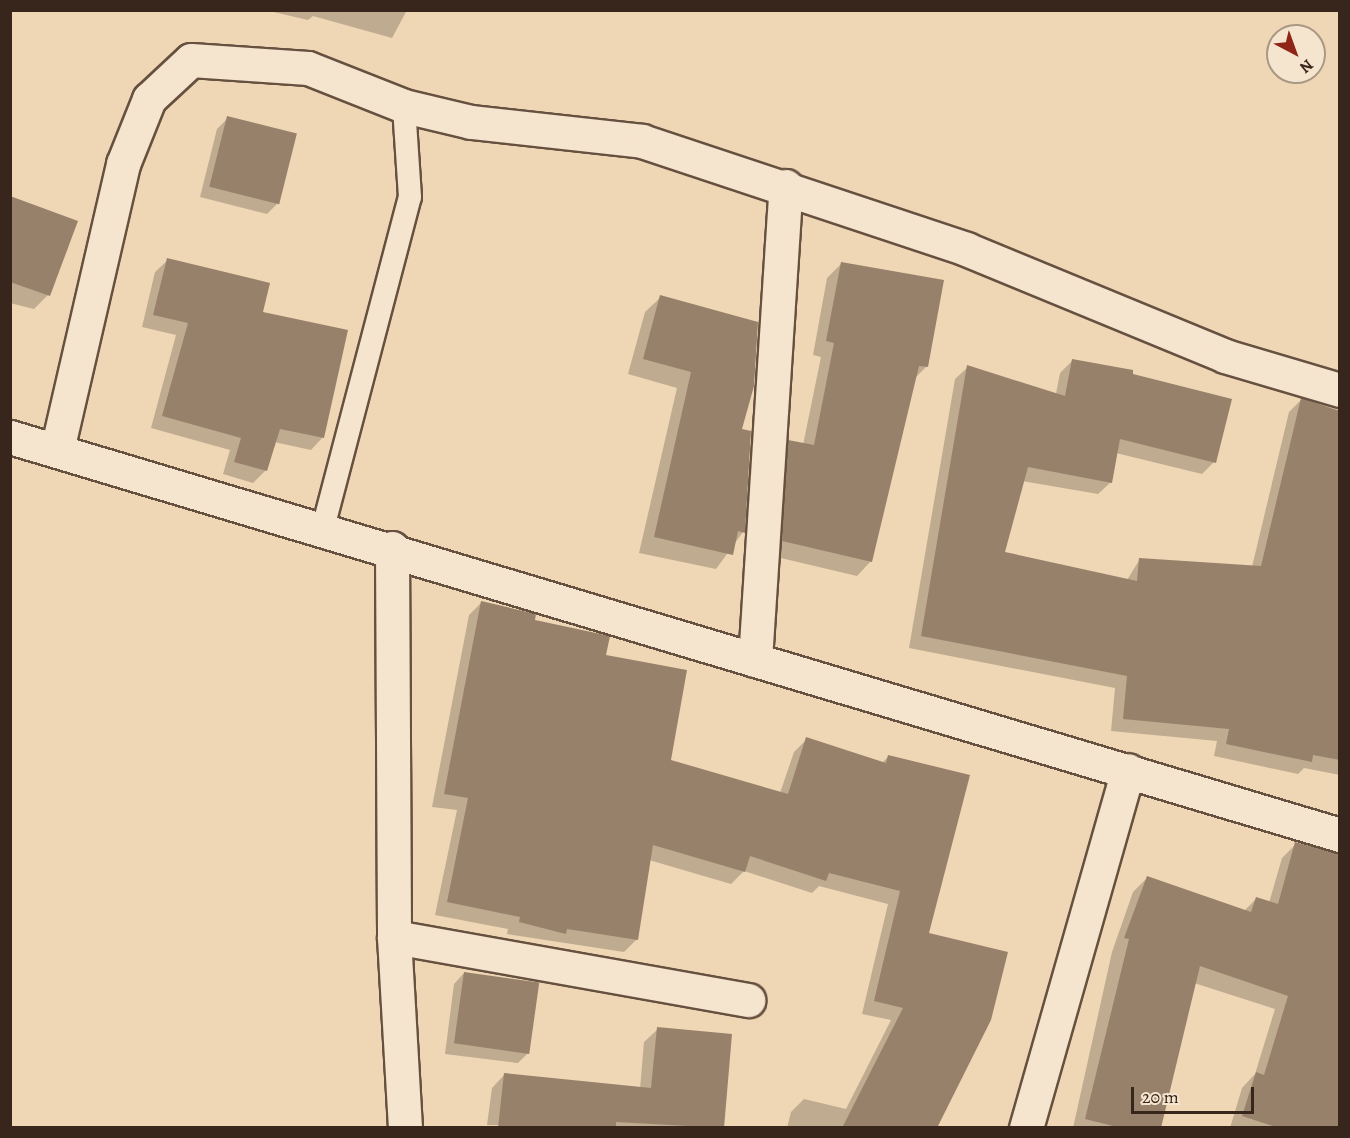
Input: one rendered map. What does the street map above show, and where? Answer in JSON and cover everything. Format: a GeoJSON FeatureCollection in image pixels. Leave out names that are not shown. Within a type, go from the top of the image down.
{"type":"FeatureCollection","features":[{"type":"Feature","properties":{"kind":"street"},"geometry":{"type":"LineString","coordinates":[[57,450],[123,164],[149,99],[191,60],[308,68],[404,106],[471,122],[642,141],[786,186],[966,249],[1225,356],[1340,390]]}},
{"type":"Feature","properties":{"kind":"street"},"geometry":{"type":"LineString","coordinates":[[755,660],[786,186]]}},
{"type":"Feature","properties":{"kind":"street"},"geometry":{"type":"LineString","coordinates":[[10,437],[392,548],[755,660],[1340,835]]}},
{"type":"Feature","properties":{"kind":"street"},"geometry":{"type":"LineString","coordinates":[[392,548],[394,937],[405,1128]]}},
{"type":"Feature","properties":{"kind":"street"},"geometry":{"type":"LineString","coordinates":[[1026,1128],[1128,770]]}},
{"type":"Feature","properties":{"kind":"street"},"geometry":{"type":"LineString","coordinates":[[394,937],[748,1000]]}},
{"type":"Feature","properties":{"kind":"lane"},"geometry":{"type":"LineString","coordinates":[[323,528],[410,198],[404,106]]}},
{"type":"Feature","properties":{"kind":"building"},"geometry":{"type":"Polygon","coordinates":[[[227,116],[297,133],[279,204],[209,187],[227,116]]]}},
{"type":"Feature","properties":{"kind":"building"},"geometry":{"type":"Polygon","coordinates":[[[10,196],[78,221],[50,296],[10,282],[10,196]]]}},
{"type":"Feature","properties":{"kind":"building"},"geometry":{"type":"Polygon","coordinates":[[[167,258],[270,283],[263,312],[348,330],[324,438],[280,429],[267,471],[234,462],[241,438],[162,416],[188,323],[153,315],[167,258]]]}},
{"type":"Feature","properties":{"kind":"building"},"geometry":{"type":"Polygon","coordinates":[[[841,262],[944,280],[928,367],[919,366],[872,562],[782,541],[788,440],[814,445],[834,343],[826,341],[841,262]]]}},
{"type":"Feature","properties":{"kind":"building"},"geometry":{"type":"Polygon","coordinates":[[[660,295],[758,322],[754,386],[742,429],[751,431],[745,533],[738,531],[733,555],[654,537],[691,372],[643,359],[660,295]]]}},
{"type":"Feature","properties":{"kind":"building"},"geometry":{"type":"Polygon","coordinates":[[[1072,359],[1133,370],[1133,374],[1232,399],[1216,463],[1120,439],[1112,483],[1028,467],[1005,552],[1137,581],[1139,558],[1261,566],[1301,398],[1340,411],[1340,760],[1313,755],[1312,762],[1226,744],[1229,729],[1123,719],[1127,676],[921,636],[967,365],[1065,396],[1072,359]]]}},
{"type":"Feature","properties":{"kind":"building"},"geometry":{"type":"Polygon","coordinates":[[[481,601],[536,614],[535,620],[610,636],[606,655],[687,670],[671,760],[788,794],[806,737],[886,763],[888,755],[970,775],[929,933],[1008,952],[991,1020],[937,1128],[842,1128],[903,1008],[874,1001],[900,891],[829,873],[826,881],[750,856],[745,872],[653,845],[638,940],[567,929],[566,934],[519,922],[520,917],[447,902],[468,798],[444,794],[481,601]]]}},
{"type":"Feature","properties":{"kind":"building"},"geometry":{"type":"Polygon","coordinates":[[[1295,842],[1340,854],[1340,1128],[1279,1128],[1242,1116],[1256,1072],[1264,1075],[1288,996],[1200,966],[1161,1128],[1121,1128],[1085,1119],[1129,939],[1124,938],[1147,876],[1251,912],[1256,897],[1278,904],[1295,842]]]}},
{"type":"Feature","properties":{"kind":"building"},"geometry":{"type":"Polygon","coordinates":[[[464,972],[539,983],[529,1054],[454,1043],[464,972]]]}},
{"type":"Feature","properties":{"kind":"building"},"geometry":{"type":"Polygon","coordinates":[[[657,1027],[732,1034],[724,1128],[616,1122],[616,1128],[498,1128],[504,1073],[651,1088],[657,1027]]]}}]}
